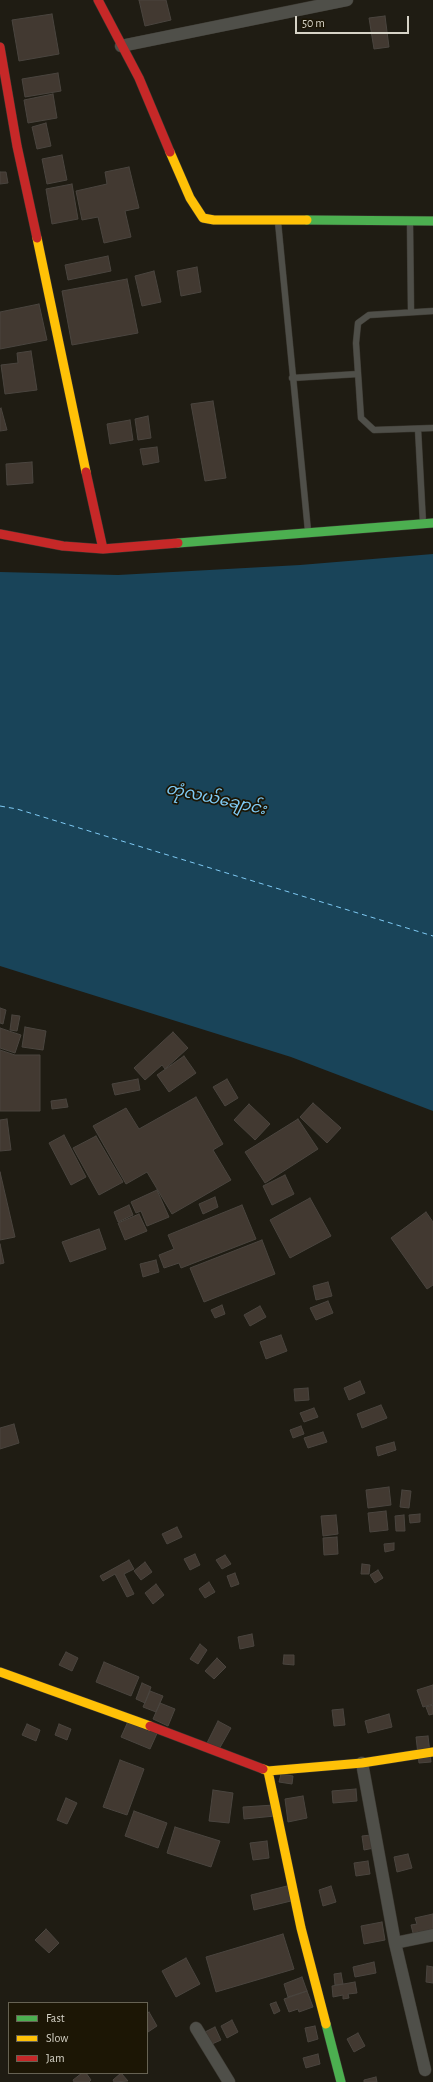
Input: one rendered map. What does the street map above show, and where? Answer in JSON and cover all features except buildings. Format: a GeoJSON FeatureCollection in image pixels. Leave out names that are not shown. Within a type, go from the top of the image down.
{"type":"FeatureCollection","features":[{"type":"Feature","properties":{"kind":"street"},"geometry":{"type":"LineString","coordinates":[[98,0],[139,78],[190,198],[203,218],[214,220],[433,221]]}},
{"type":"Feature","properties":{"kind":"street"},"geometry":{"type":"LineString","coordinates":[[121,46],[347,0]]}},
{"type":"Feature","properties":{"kind":"street"},"geometry":{"type":"LineString","coordinates":[[0,47],[19,153],[103,549]]}},
{"type":"Feature","properties":{"kind":"street"},"geometry":{"type":"LineString","coordinates":[[0,534],[48,544],[103,549],[433,523]]}},
{"type":"Feature","properties":{"kind":"street"},"geometry":{"type":"LineString","coordinates":[[0,1672],[113,1711],[233,1759],[268,1771],[362,1763],[433,1752]]}},
{"type":"Feature","properties":{"kind":"street"},"geometry":{"type":"LineString","coordinates":[[362,1763],[395,1943],[425,2070]]}},
{"type":"Feature","properties":{"kind":"street"},"geometry":{"type":"LineString","coordinates":[[268,1771],[301,1928],[341,2082]]}},
{"type":"Feature","properties":{"kind":"street"},"geometry":{"type":"LineString","coordinates":[[395,1943],[433,1935]]}},
{"type":"Feature","properties":{"kind":"street"},"geometry":{"type":"LineString","coordinates":[[196,2028],[229,2082]]}},
{"type":"Feature","properties":{"kind":"lane"},"geometry":{"type":"LineString","coordinates":[[278,220],[308,533]]}},
{"type":"Feature","properties":{"kind":"lane"},"geometry":{"type":"LineString","coordinates":[[410,221],[412,312]]}},
{"type":"Feature","properties":{"kind":"lane"},"geometry":{"type":"LineString","coordinates":[[433,311],[369,314],[358,323],[356,343],[361,418],[366,424],[374,430],[433,428]]}},
{"type":"Feature","properties":{"kind":"lane"},"geometry":{"type":"LineString","coordinates":[[292,378],[358,374]]}},
{"type":"Feature","properties":{"kind":"lane"},"geometry":{"type":"LineString","coordinates":[[418,428],[423,524]]}},
{"type":"Feature","properties":{"kind":"water","name":"တုံလယ်ချောင်း"},"geometry":{"type":"Polygon","coordinates":[[[433,554],[433,1111],[291,1057],[0,966],[0,572],[118,575],[300,565],[433,554]]]}},
{"type":"Feature","properties":{"kind":"ferry route"},"geometry":{"type":"LineString","coordinates":[[0,806],[17,809],[433,936]]}},
{"type":"Feature","properties":{"kind":"traffic: fast"},"geometry":{"type":"LineString","coordinates":[[307,220],[433,221]]}},
{"type":"Feature","properties":{"kind":"traffic: fast"},"geometry":{"type":"LineString","coordinates":[[178,543],[433,523]]}},
{"type":"Feature","properties":{"kind":"traffic: fast"},"geometry":{"type":"LineString","coordinates":[[326,2024],[341,2082]]}},
{"type":"Feature","properties":{"kind":"traffic: slow"},"geometry":{"type":"LineString","coordinates":[[170,152],[190,198],[203,218],[214,220],[307,220]]}},
{"type":"Feature","properties":{"kind":"traffic: slow"},"geometry":{"type":"LineString","coordinates":[[37,238],[86,472]]}},
{"type":"Feature","properties":{"kind":"traffic: slow"},"geometry":{"type":"LineString","coordinates":[[0,1672],[150,1726]]}},
{"type":"Feature","properties":{"kind":"traffic: slow"},"geometry":{"type":"LineString","coordinates":[[263,1769],[268,1771],[362,1763],[433,1752]]}},
{"type":"Feature","properties":{"kind":"traffic: slow"},"geometry":{"type":"LineString","coordinates":[[268,1771],[301,1928],[326,2024]]}},
{"type":"Feature","properties":{"kind":"traffic: jam"},"geometry":{"type":"LineString","coordinates":[[98,0],[139,78],[170,152]]}},
{"type":"Feature","properties":{"kind":"traffic: jam"},"geometry":{"type":"LineString","coordinates":[[0,47],[17,146],[37,238]]}},
{"type":"Feature","properties":{"kind":"traffic: jam"},"geometry":{"type":"LineString","coordinates":[[86,472],[103,549]]}},
{"type":"Feature","properties":{"kind":"traffic: jam"},"geometry":{"type":"LineString","coordinates":[[0,534],[63,546],[103,549],[178,543]]}},
{"type":"Feature","properties":{"kind":"traffic: jam"},"geometry":{"type":"LineString","coordinates":[[150,1726],[263,1769]]}}]}
